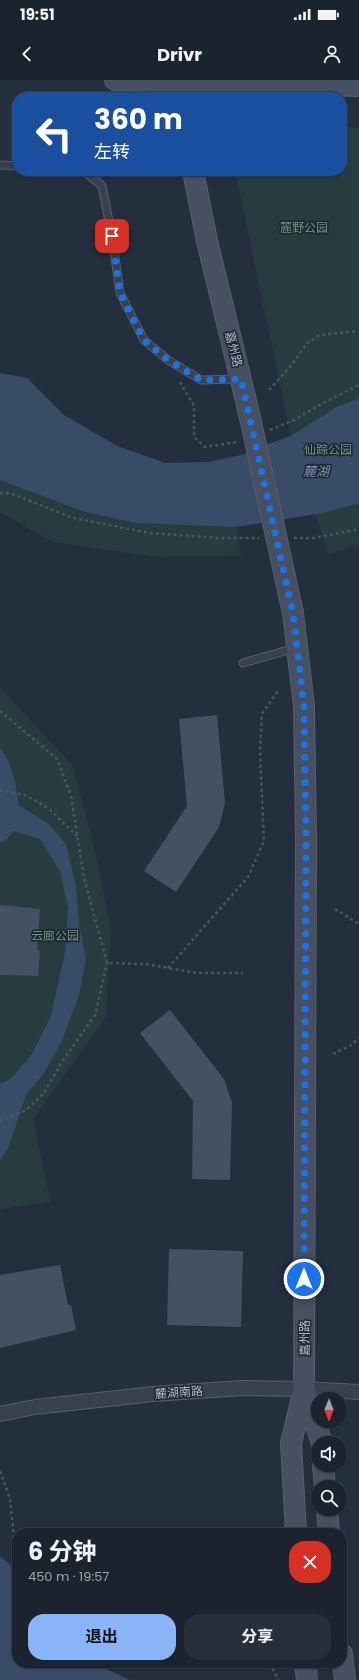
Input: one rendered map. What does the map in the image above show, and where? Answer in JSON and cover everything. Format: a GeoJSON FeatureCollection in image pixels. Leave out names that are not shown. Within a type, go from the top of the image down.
{"type":"FeatureCollection","features":[{"type":"Feature","properties":{"kind":"street"},"geometry":{"type":"LineString","coordinates":[[115,80],[186,89],[359,86]]}},
{"type":"Feature","properties":{"kind":"street","name":"嘉州路"},"geometry":{"type":"LineString","coordinates":[[194,176],[207,241],[248,409],[293,613],[304,706],[306,840],[304,1389],[291,1443],[296,1528]]}},
{"type":"Feature","properties":{"kind":"street","name":"麓湖南路"},"geometry":{"type":"LineString","coordinates":[[0,1414],[35,1406],[153,1394],[242,1388],[359,1392]]}},
{"type":"Feature","properties":{"kind":"street","name":"嘉州路"},"geometry":{"type":"LineString","coordinates":[[304,1389],[320,1436]]}},
{"type":"Feature","properties":{"kind":"street"},"geometry":{"type":"LineString","coordinates":[[328,1516],[329,1528]]}},
{"type":"Feature","properties":{"kind":"street"},"geometry":{"type":"LineString","coordinates":[[306,1668],[307,1680]]}},
{"type":"Feature","properties":{"kind":"street"},"geometry":{"type":"LineString","coordinates":[[344,1668],[345,1680]]}},
{"type":"Feature","properties":{"kind":"lane"},"geometry":{"type":"LineString","coordinates":[[0,165],[12,166]]}},
{"type":"Feature","properties":{"kind":"lane"},"geometry":{"type":"LineString","coordinates":[[90,176],[102,186],[112,236],[120,293],[144,340],[168,360],[201,380],[241,379]]}},
{"type":"Feature","properties":{"kind":"lane"},"geometry":{"type":"LineString","coordinates":[[243,663],[297,647]]}},
{"type":"Feature","properties":{"kind":"path"},"geometry":{"type":"LineString","coordinates":[[269,390],[290,367],[306,343],[320,335],[359,331]]}},
{"type":"Feature","properties":{"kind":"path"},"geometry":{"type":"LineString","coordinates":[[0,493],[10,493],[73,518],[150,533],[219,538],[266,538]]}},
{"type":"Feature","properties":{"kind":"path"},"geometry":{"type":"LineString","coordinates":[[289,538],[313,538],[359,529]]}},
{"type":"Feature","properties":{"kind":"path"},"geometry":{"type":"LineString","coordinates":[[168,968],[248,877],[264,841],[260,751],[262,714],[279,690]]}},
{"type":"Feature","properties":{"kind":"path"},"geometry":{"type":"LineString","coordinates":[[0,711],[57,759],[71,796],[84,878],[107,963],[94,1015],[62,1062],[44,1093],[26,1110],[0,1122]]}},
{"type":"Feature","properties":{"kind":"path"},"geometry":{"type":"LineString","coordinates":[[0,790],[25,795],[48,808],[77,836]]}},
{"type":"Feature","properties":{"kind":"path"},"geometry":{"type":"LineString","coordinates":[[336,909],[359,924]]}},
{"type":"Feature","properties":{"kind":"path"},"geometry":{"type":"LineString","coordinates":[[107,963],[146,964],[197,973],[243,974]]}},
{"type":"Feature","properties":{"kind":"path"},"geometry":{"type":"LineString","coordinates":[[334,1054],[353,1044],[359,1037]]}},
{"type":"Feature","properties":{"kind":"path"},"geometry":{"type":"LineString","coordinates":[[0,1471],[10,1499],[13,1528]]}},
{"type":"Feature","properties":{"kind":"path"},"geometry":{"type":"LineString","coordinates":[[272,1668],[278,1680]]}},
{"type":"Feature","properties":{"kind":"green space","name":"麓野公园"},"geometry":{"type":"Polygon","coordinates":[[[347,127],[359,128],[359,545],[328,554],[291,436],[236,176],[347,176],[347,127]]]}},
{"type":"Feature","properties":{"kind":"green space","name":"麓湖"},"geometry":{"type":"Polygon","coordinates":[[[0,373],[27,378],[64,415],[117,446],[165,463],[209,462],[227,458],[241,556],[156,557],[53,542],[0,512],[0,373]]]}},
{"type":"Feature","properties":{"kind":"green space","name":"云廊公园"},"geometry":{"type":"Polygon","coordinates":[[[0,688],[73,766],[94,846],[111,929],[106,1017],[33,1119],[51,1202],[0,1209],[0,688]]]}},
{"type":"Feature","properties":{"kind":"water","name":"麓湖"},"geometry":{"type":"Polygon","coordinates":[[[0,373],[27,378],[64,415],[117,446],[165,463],[209,462],[245,454],[291,436],[335,408],[359,398],[359,503],[323,513],[235,527],[136,523],[85,512],[0,480],[0,373]]]}},
{"type":"Feature","properties":{"kind":"water"},"geometry":{"type":"Polygon","coordinates":[[[0,748],[11,768],[19,805],[48,824],[66,844],[76,887],[79,924],[86,958],[79,995],[62,1041],[44,1073],[26,1095],[8,1148],[0,1160],[0,1084],[12,1078],[32,1054],[51,1016],[65,952],[68,908],[60,871],[40,839],[14,831],[5,841],[0,842],[0,748]]]}},
{"type":"Feature","properties":{"kind":"water"},"geometry":{"type":"Polygon","coordinates":[[[0,1556],[12,1566],[12,1668],[104,1668],[130,1680],[0,1680],[0,1556]]]}},
{"type":"Feature","properties":{"kind":"building"},"geometry":{"type":"Polygon","coordinates":[[[217,715],[225,803],[219,827],[176,892],[144,871],[187,806],[179,719],[217,715]]]}},
{"type":"Feature","properties":{"kind":"building"},"geometry":{"type":"Polygon","coordinates":[[[0,905],[40,909],[37,950],[40,951],[38,976],[0,975],[0,905]]]}},
{"type":"Feature","properties":{"kind":"building"},"geometry":{"type":"Polygon","coordinates":[[[170,1010],[224,1079],[232,1103],[230,1180],[192,1179],[193,1101],[140,1033],[170,1010]]]}},
{"type":"Feature","properties":{"kind":"building"},"geometry":{"type":"Polygon","coordinates":[[[169,1249],[243,1251],[241,1327],[167,1325],[169,1249]]]}},
{"type":"Feature","properties":{"kind":"building"},"geometry":{"type":"Polygon","coordinates":[[[60,1265],[68,1305],[71,1305],[76,1330],[0,1348],[0,1275],[60,1265]]]}},
{"type":"Feature","properties":{"kind":"route"},"geometry":{"type":"LineString","coordinates":[[112,236],[120,293],[144,340],[168,360],[201,380],[241,379],[293,613],[304,706],[306,840],[304,1279]]}},
{"type":"Feature","properties":{"kind":"park label","name":"仙踪公园"},"geometry":{"type":"Point","coordinates":[328,449]}}]}
